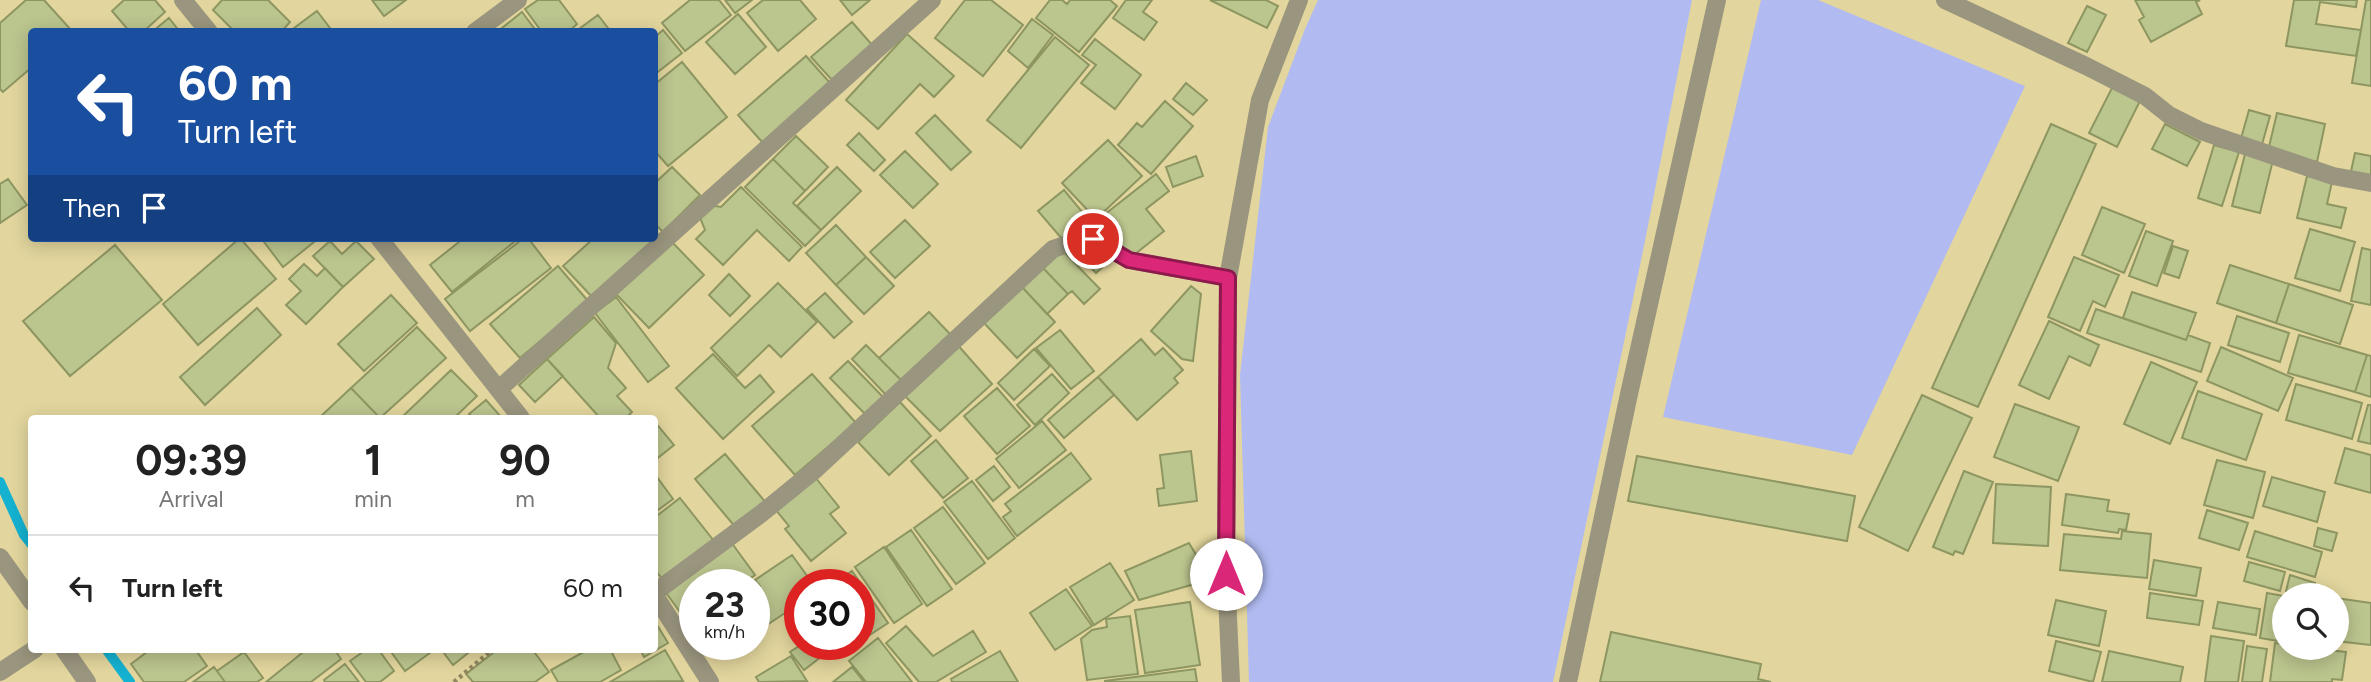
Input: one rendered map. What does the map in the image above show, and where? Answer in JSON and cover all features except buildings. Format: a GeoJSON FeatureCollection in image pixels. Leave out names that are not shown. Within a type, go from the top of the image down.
{"type":"FeatureCollection","features":[{"type":"Feature","properties":{"kind":"street"},"geometry":{"type":"LineString","coordinates":[[183,0],[206,28]]}},
{"type":"Feature","properties":{"kind":"street"},"geometry":{"type":"LineString","coordinates":[[480,28],[518,0]]}},
{"type":"Feature","properties":{"kind":"street"},"geometry":{"type":"LineString","coordinates":[[499,389],[932,0]]}},
{"type":"Feature","properties":{"kind":"street"},"geometry":{"type":"LineString","coordinates":[[1231,682],[1226,574],[1228,278],[1260,100],[1299,0]]}},
{"type":"Feature","properties":{"kind":"street"},"geometry":{"type":"LineString","coordinates":[[1568,682],[1717,0]]}},
{"type":"Feature","properties":{"kind":"street"},"geometry":{"type":"LineString","coordinates":[[1945,0],[2145,96],[2169,115],[2201,131],[2333,176],[2371,183]]}},
{"type":"Feature","properties":{"kind":"street"},"geometry":{"type":"LineString","coordinates":[[658,591],[816,469],[1053,249],[1080,240],[1093,239],[1129,260],[1228,278]]}},
{"type":"Feature","properties":{"kind":"street"},"geometry":{"type":"LineString","coordinates":[[382,242],[519,415]]}},
{"type":"Feature","properties":{"kind":"street"},"geometry":{"type":"LineString","coordinates":[[0,557],[28,596]]}},
{"type":"Feature","properties":{"kind":"street"},"geometry":{"type":"LineString","coordinates":[[658,600],[710,682]]}},
{"type":"Feature","properties":{"kind":"street"},"geometry":{"type":"LineString","coordinates":[[0,672],[29,653]]}},
{"type":"Feature","properties":{"kind":"street"},"geometry":{"type":"LineString","coordinates":[[67,653],[87,682]]}},
{"type":"Feature","properties":{"kind":"path"},"geometry":{"type":"LineString","coordinates":[[454,682],[487,653]]}},
{"type":"Feature","properties":{"kind":"shaded area"},"geometry":{"type":"Polygon","coordinates":[[[1318,0],[1692,0],[1553,682],[1249,682],[1240,375],[1268,127],[1318,0]]]}},
{"type":"Feature","properties":{"kind":"shaded area"},"geometry":{"type":"Polygon","coordinates":[[[1761,0],[1818,0],[2025,86],[1852,455],[1663,417],[1761,0]]]}},
{"type":"Feature","properties":{"kind":"waterway"},"geometry":{"type":"LineString","coordinates":[[0,482],[28,540]]}},
{"type":"Feature","properties":{"kind":"waterway"},"geometry":{"type":"LineString","coordinates":[[109,653],[130,682]]}},
{"type":"Feature","properties":{"kind":"route"},"geometry":{"type":"LineString","coordinates":[[1093,239],[1129,260],[1228,278],[1226,574]]}}]}
